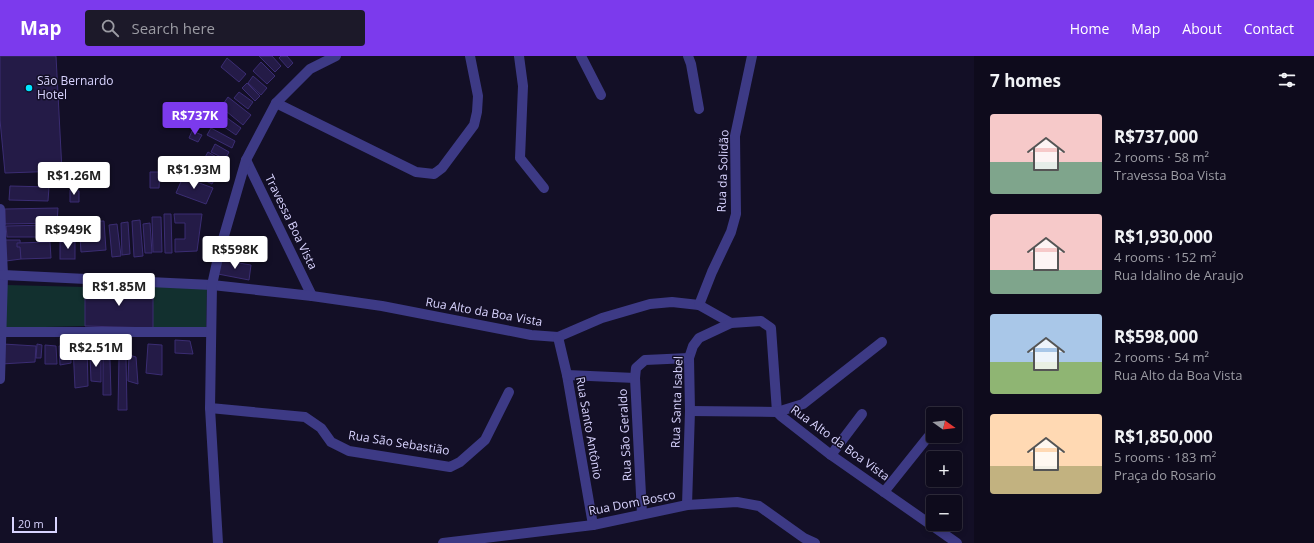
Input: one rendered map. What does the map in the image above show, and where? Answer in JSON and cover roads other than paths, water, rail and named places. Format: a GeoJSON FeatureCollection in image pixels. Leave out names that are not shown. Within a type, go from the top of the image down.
{"type":"FeatureCollection","features":[{"type":"Feature","properties":{"kind":"street"},"geometry":{"type":"LineString","coordinates":[[218,543],[210,408],[212,285],[219,253],[246,160],[276,103],[310,69],[336,56]]}},
{"type":"Feature","properties":{"kind":"street"},"geometry":{"type":"LineString","coordinates":[[276,103],[416,172],[434,174],[442,168],[474,125],[478,96],[470,56]]}},
{"type":"Feature","properties":{"kind":"street"},"geometry":{"type":"LineString","coordinates":[[519,56],[523,86],[520,158],[544,188]]}},
{"type":"Feature","properties":{"kind":"street"},"geometry":{"type":"LineString","coordinates":[[581,56],[601,95]]}},
{"type":"Feature","properties":{"kind":"street"},"geometry":{"type":"LineString","coordinates":[[688,56],[691,64],[699,109]]}},
{"type":"Feature","properties":{"kind":"street","name":"Rua da Solidão"},"geometry":{"type":"LineString","coordinates":[[699,305],[712,272],[731,232],[736,214],[735,136],[752,56]]}},
{"type":"Feature","properties":{"kind":"street","name":"Travessa Boa Vista"},"geometry":{"type":"LineString","coordinates":[[246,160],[312,296]]}},
{"type":"Feature","properties":{"kind":"street"},"geometry":{"type":"LineString","coordinates":[[0,209],[3,275],[0,379]]}},
{"type":"Feature","properties":{"kind":"street","name":"Rua Alto da Boa Vista"},"geometry":{"type":"LineString","coordinates":[[3,275],[212,285],[312,296],[382,306],[532,335],[558,337],[602,318],[650,304],[672,302],[699,305],[731,322],[761,321],[771,328],[777,412],[780,416],[831,455],[957,543]]}},
{"type":"Feature","properties":{"kind":"street","name":"Rua Santa Isabel"},"geometry":{"type":"LineString","coordinates":[[687,505],[690,411],[689,358],[693,346],[699,338],[731,322]]}},
{"type":"Feature","properties":{"kind":"street"},"geometry":{"type":"LineString","coordinates":[[2,332],[211,332]]}},
{"type":"Feature","properties":{"kind":"street","name":"Rua Santo Antônio"},"geometry":{"type":"LineString","coordinates":[[558,337],[593,525]]}},
{"type":"Feature","properties":{"kind":"street"},"geometry":{"type":"LineString","coordinates":[[690,411],[777,412],[803,404],[882,342]]}},
{"type":"Feature","properties":{"kind":"street","name":"Rua São Geraldo"},"geometry":{"type":"LineString","coordinates":[[642,514],[635,378],[636,368],[645,360],[689,358]]}},
{"type":"Feature","properties":{"kind":"street","name":"Rua São Geraldo"},"geometry":{"type":"LineString","coordinates":[[566,374],[635,378]]}},
{"type":"Feature","properties":{"kind":"street","name":"Rua São Sebastião"},"geometry":{"type":"LineString","coordinates":[[210,408],[304,418],[321,428],[331,442],[349,451],[450,467],[460,462],[485,440],[509,392]]}},
{"type":"Feature","properties":{"kind":"street"},"geometry":{"type":"LineString","coordinates":[[831,455],[862,414]]}},
{"type":"Feature","properties":{"kind":"street"},"geometry":{"type":"LineString","coordinates":[[884,492],[926,440]]}},
{"type":"Feature","properties":{"kind":"street","name":"Rua Dom Bosco"},"geometry":{"type":"LineString","coordinates":[[443,543],[593,525],[687,505],[737,502],[759,506],[804,538],[815,543]]}},
{"type":"Feature","properties":{"kind":"place","name":"São Bernardo Hotel"},"geometry":{"type":"Point","coordinates":[29,88]}}]}
